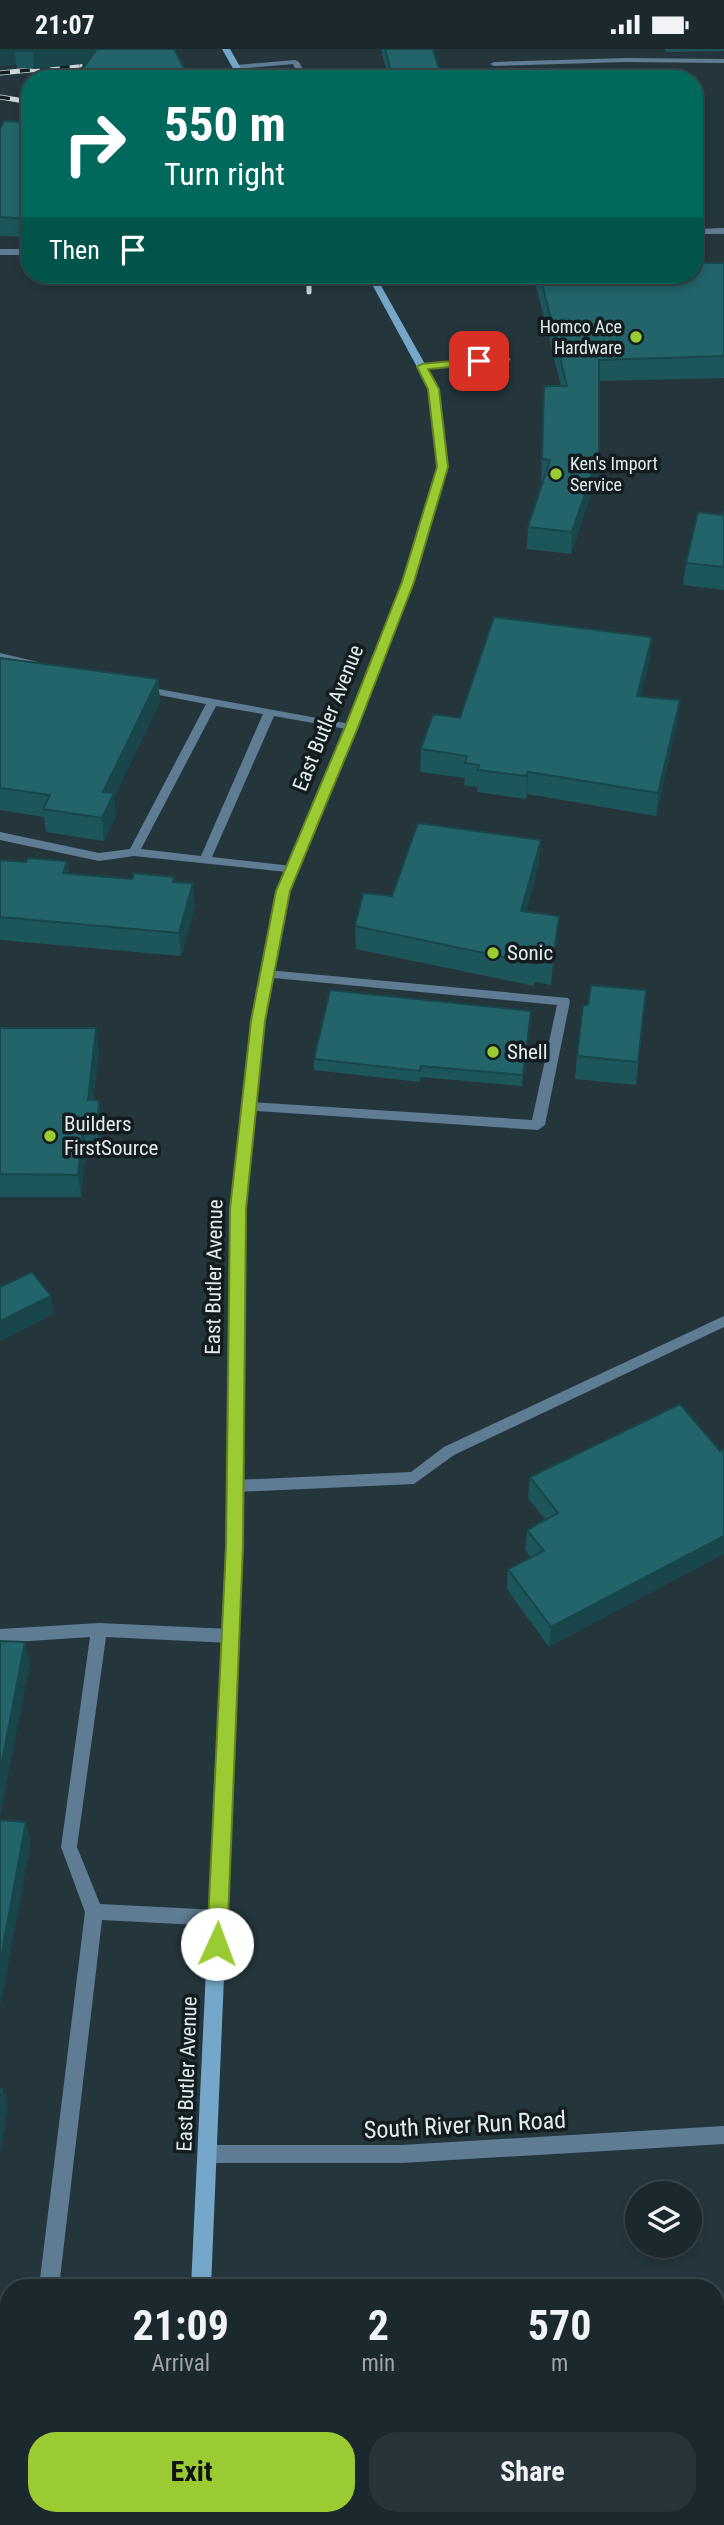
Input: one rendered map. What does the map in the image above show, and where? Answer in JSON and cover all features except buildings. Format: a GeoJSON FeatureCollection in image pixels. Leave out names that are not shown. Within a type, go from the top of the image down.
{"type":"FeatureCollection","features":[{"type":"Feature","properties":{"kind":"main road"},"geometry":{"type":"LineString","coordinates":[[226,49],[238,70]]}},
{"type":"Feature","properties":{"kind":"main road","name":"East Butler Avenue"},"geometry":{"type":"LineString","coordinates":[[201,2279],[230,1636],[235,1486],[238,1209],[258,1021],[283,891],[352,727],[408,582],[442,467],[433,389],[376,284]]}},
{"type":"Feature","properties":{"kind":"street"},"geometry":{"type":"LineString","coordinates":[[494,64],[626,60],[724,61]]}},
{"type":"Feature","properties":{"kind":"street"},"geometry":{"type":"LineString","coordinates":[[237,67],[295,62],[299,70]]}},
{"type":"Feature","properties":{"kind":"street"},"geometry":{"type":"LineString","coordinates":[[703,232],[724,231]]}},
{"type":"Feature","properties":{"kind":"street"},"geometry":{"type":"LineString","coordinates":[[0,252],[21,252]]}},
{"type":"Feature","properties":{"kind":"street"},"geometry":{"type":"LineString","coordinates":[[422,367],[506,359]]}},
{"type":"Feature","properties":{"kind":"street"},"geometry":{"type":"LineString","coordinates":[[0,656],[52,668]]}},
{"type":"Feature","properties":{"kind":"street"},"geometry":{"type":"LineString","coordinates":[[130,687],[352,727]]}},
{"type":"Feature","properties":{"kind":"street"},"geometry":{"type":"LineString","coordinates":[[134,852],[213,702]]}},
{"type":"Feature","properties":{"kind":"street"},"geometry":{"type":"LineString","coordinates":[[205,860],[270,712]]}},
{"type":"Feature","properties":{"kind":"street"},"geometry":{"type":"LineString","coordinates":[[0,836],[99,857],[134,852],[292,870]]}},
{"type":"Feature","properties":{"kind":"street"},"geometry":{"type":"LineString","coordinates":[[249,1107],[538,1125],[564,1001],[267,974]]}},
{"type":"Feature","properties":{"kind":"street"},"geometry":{"type":"LineString","coordinates":[[235,1486],[414,1478],[449,1451],[724,1321]]}},
{"type":"Feature","properties":{"kind":"street"},"geometry":{"type":"LineString","coordinates":[[50,2279],[94,1912],[69,1847],[99,1629]]}},
{"type":"Feature","properties":{"kind":"street"},"geometry":{"type":"LineString","coordinates":[[0,1636],[99,1629],[230,1636]]}},
{"type":"Feature","properties":{"kind":"street"},"geometry":{"type":"LineString","coordinates":[[94,1912],[218,1918]]}},
{"type":"Feature","properties":{"kind":"street","name":"South River Run Road"},"geometry":{"type":"LineString","coordinates":[[208,2154],[401,2154],[724,2135]]}},
{"type":"Feature","properties":{"kind":"railway"},"geometry":{"type":"LineString","coordinates":[[30,70],[80,65]]}},
{"type":"Feature","properties":{"kind":"railway"},"geometry":{"type":"LineString","coordinates":[[0,73],[21,71]]}},
{"type":"Feature","properties":{"kind":"railway"},"geometry":{"type":"LineString","coordinates":[[0,97],[21,100]]}},
{"type":"Feature","properties":{"kind":"railway"},"geometry":{"type":"LineString","coordinates":[[309,284],[309,292]]}},
{"type":"Feature","properties":{"kind":"place","name":"Homco Ace Hardware"},"geometry":{"type":"Point","coordinates":[636,337]}},
{"type":"Feature","properties":{"kind":"place","name":"Ken's Import Service"},"geometry":{"type":"Point","coordinates":[556,474]}},
{"type":"Feature","properties":{"kind":"place","name":"Sonic"},"geometry":{"type":"Point","coordinates":[493,953]}},
{"type":"Feature","properties":{"kind":"place","name":"Shell"},"geometry":{"type":"Point","coordinates":[493,1052]}},
{"type":"Feature","properties":{"kind":"place","name":"Builders FirstSource"},"geometry":{"type":"Point","coordinates":[50,1136]}},
{"type":"Feature","properties":{"kind":"route"},"geometry":{"type":"LineString","coordinates":[[217,1944],[234,1546],[238,1209],[258,1021],[283,891],[352,727],[408,582],[442,467],[433,389],[422,367],[479,361]]}}]}
